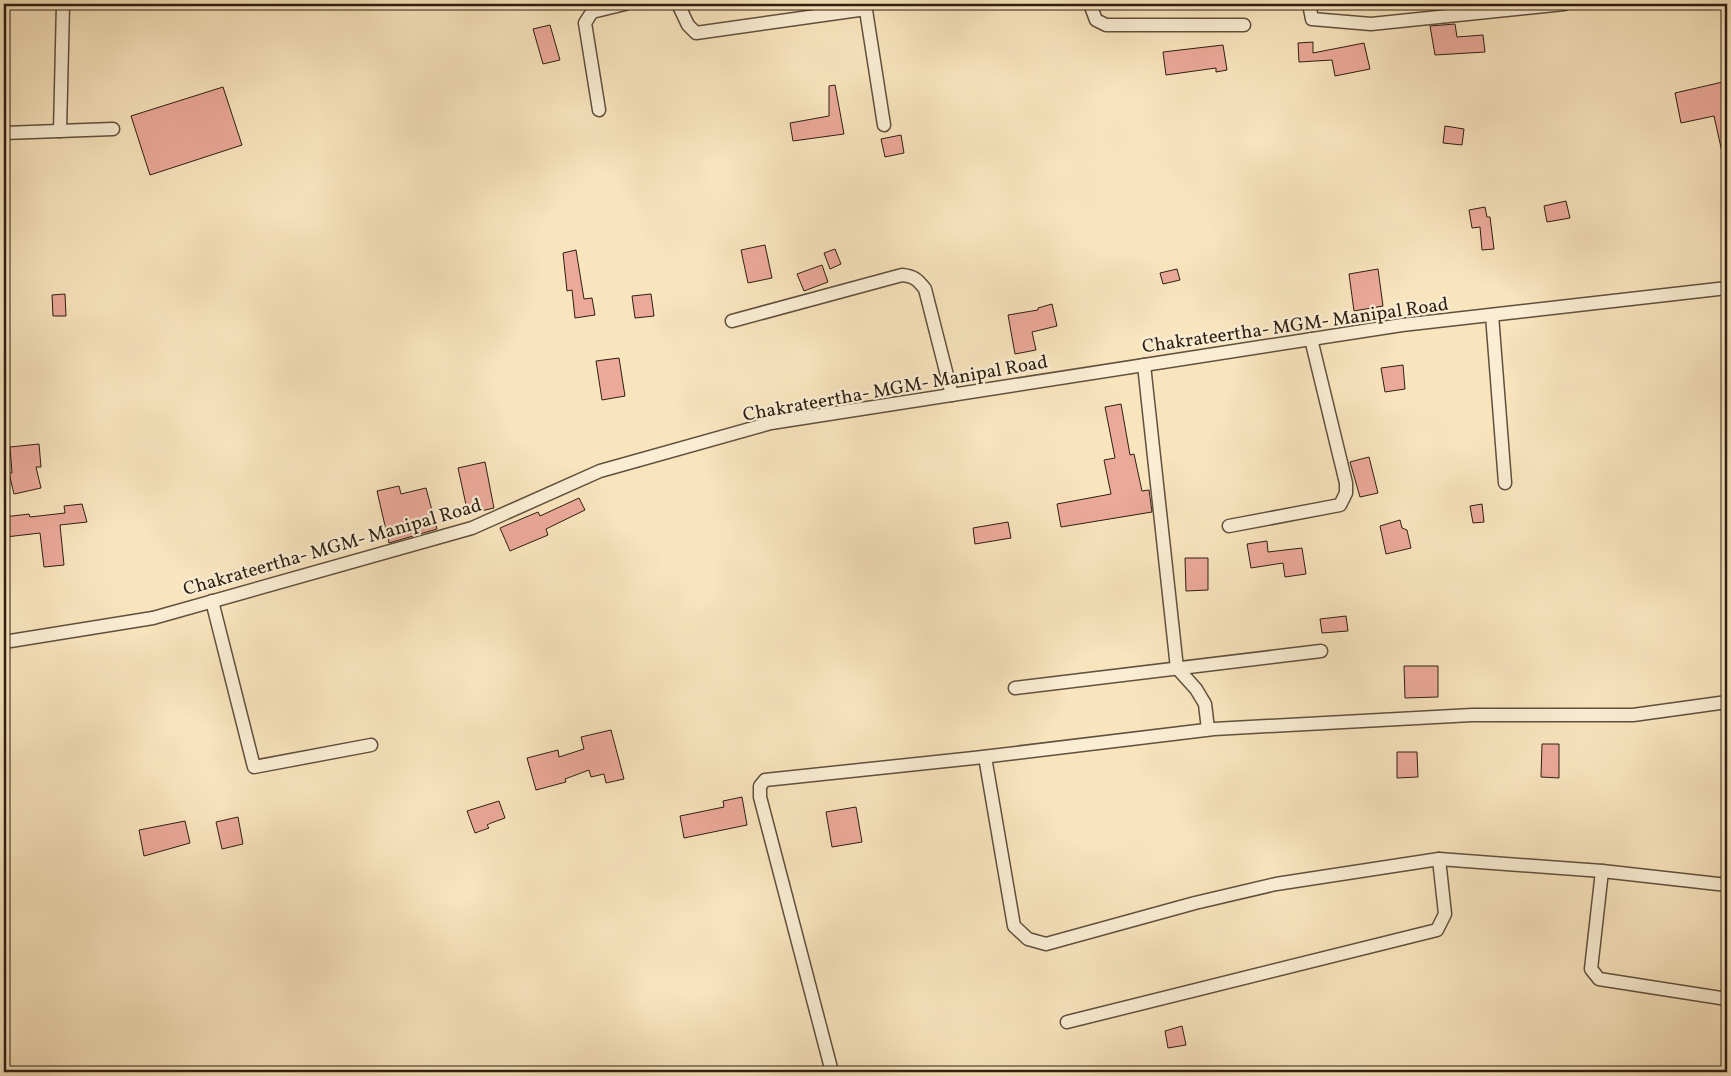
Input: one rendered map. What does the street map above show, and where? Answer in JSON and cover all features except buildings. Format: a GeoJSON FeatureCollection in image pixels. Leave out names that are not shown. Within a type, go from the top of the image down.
{"type":"FeatureCollection","features":[{"type":"Feature","properties":{"kind":"street"},"geometry":{"type":"LineString","coordinates":[[60,131],[63,4]]}},
{"type":"Feature","properties":{"kind":"street"},"geometry":{"type":"LineString","coordinates":[[599,110],[585,23],[592,12],[625,4]]}},
{"type":"Feature","properties":{"kind":"street"},"geometry":{"type":"LineString","coordinates":[[678,4],[691,30],[696,32],[866,7],[884,125]]}},
{"type":"Feature","properties":{"kind":"street"},"geometry":{"type":"LineString","coordinates":[[1090,4],[1096,20],[1106,24],[1244,25]]}},
{"type":"Feature","properties":{"kind":"street"},"geometry":{"type":"LineString","coordinates":[[1309,4],[1312,19],[1371,24],[1564,4]]}},
{"type":"Feature","properties":{"kind":"street"},"geometry":{"type":"LineString","coordinates":[[4,133],[113,130]]}},
{"type":"Feature","properties":{"kind":"street"},"geometry":{"type":"LineString","coordinates":[[732,321],[902,275],[911,276],[919,280],[925,289],[952,395]]}},
{"type":"Feature","properties":{"kind":"street","name":"Chakrateertha- MGM- Manipal Road"},"geometry":{"type":"LineString","coordinates":[[4,642],[152,618],[472,528],[600,471],[771,423],[1402,325],[1727,288]]}},
{"type":"Feature","properties":{"kind":"street"},"geometry":{"type":"LineString","coordinates":[[1492,315],[1505,483]]}},
{"type":"Feature","properties":{"kind":"street"},"geometry":{"type":"LineString","coordinates":[[1229,526],[1340,505],[1346,493],[1346,482],[1311,339]]}},
{"type":"Feature","properties":{"kind":"street"},"geometry":{"type":"LineString","coordinates":[[1144,365],[1177,668],[1196,689],[1205,704],[1208,729]]}},
{"type":"Feature","properties":{"kind":"street"},"geometry":{"type":"LineString","coordinates":[[212,601],[254,767],[371,745]]}},
{"type":"Feature","properties":{"kind":"street"},"geometry":{"type":"LineString","coordinates":[[1015,688],[1321,651]]}},
{"type":"Feature","properties":{"kind":"street"},"geometry":{"type":"LineString","coordinates":[[832,1072],[760,797],[760,786],[765,780],[985,757],[1208,729],[1472,715],[1590,717],[1633,715],[1727,702]]}},
{"type":"Feature","properties":{"kind":"street"},"geometry":{"type":"LineString","coordinates":[[985,757],[1014,926],[1028,939],[1046,944],[1195,903],[1276,884],[1438,859],[1602,871],[1727,885]]}},
{"type":"Feature","properties":{"kind":"street"},"geometry":{"type":"LineString","coordinates":[[1067,1022],[1438,930],[1445,914],[1438,859]]}},
{"type":"Feature","properties":{"kind":"street"},"geometry":{"type":"LineString","coordinates":[[1602,871],[1591,969],[1594,975],[1598,979],[1727,999]]}}]}
